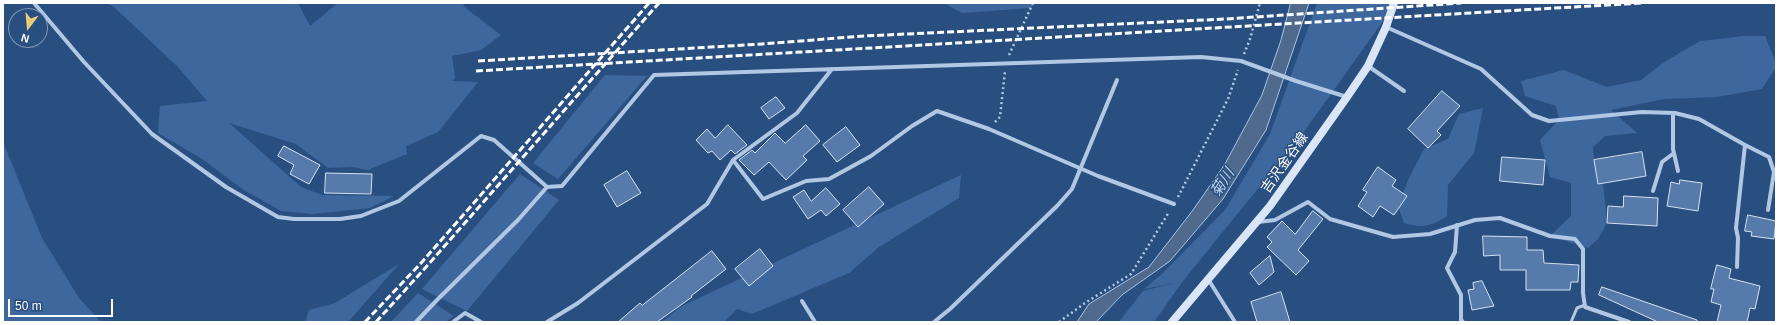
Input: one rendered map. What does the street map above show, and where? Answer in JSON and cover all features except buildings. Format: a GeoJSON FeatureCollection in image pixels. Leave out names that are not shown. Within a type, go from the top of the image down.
{"type":"FeatureCollection","features":[{"type":"Feature","properties":{"kind":"main road","name":"吉沢金谷線"},"geometry":{"type":"LineString","coordinates":[[1172,322],[1270,206],[1347,97],[1368,66],[1386,27],[1394,3]]}},
{"type":"Feature","properties":{"kind":"street"},"geometry":{"type":"LineString","coordinates":[[34,3],[84,62],[152,134],[226,187],[278,217],[294,219],[340,220],[361,216],[399,201],[481,136],[494,140],[547,187]]}},
{"type":"Feature","properties":{"kind":"street"},"geometry":{"type":"LineString","coordinates":[[1386,27],[1481,69],[1532,115],[1549,121],[1642,112],[1672,113],[1699,119],[1745,146],[1769,157],[1775,172],[1768,210]]}},
{"type":"Feature","properties":{"kind":"street"},"geometry":{"type":"LineString","coordinates":[[416,322],[518,220],[547,187],[562,186],[654,75],[1201,57],[1241,61],[1296,81],[1347,97]]}},
{"type":"Feature","properties":{"kind":"street"},"geometry":{"type":"LineString","coordinates":[[1368,66],[1404,91]]}},
{"type":"Feature","properties":{"kind":"street"},"geometry":{"type":"LineString","coordinates":[[547,322],[578,302],[707,204],[733,160],[797,113],[832,69]]}},
{"type":"Feature","properties":{"kind":"street"},"geometry":{"type":"LineString","coordinates":[[934,322],[950,309],[1057,206],[1072,189],[1117,80]]}},
{"type":"Feature","properties":{"kind":"street"},"geometry":{"type":"LineString","coordinates":[[733,160],[763,199],[806,181],[829,179],[871,156],[912,126],[937,111],[989,129],[1081,168],[1174,204]]}},
{"type":"Feature","properties":{"kind":"street"},"geometry":{"type":"LineString","coordinates":[[1672,113],[1674,153],[1678,171]]}},
{"type":"Feature","properties":{"kind":"street"},"geometry":{"type":"LineString","coordinates":[[1737,267],[1738,238],[1736,228],[1745,146]]}},
{"type":"Feature","properties":{"kind":"street"},"geometry":{"type":"LineString","coordinates":[[1653,191],[1662,162],[1674,153]]}},
{"type":"Feature","properties":{"kind":"street"},"geometry":{"type":"LineString","coordinates":[[1256,222],[1274,220],[1308,202],[1330,219],[1393,237],[1430,234],[1475,220],[1500,218],[1550,236],[1576,239],[1583,250],[1583,293],[1585,307],[1630,322]]}},
{"type":"Feature","properties":{"kind":"street"},"geometry":{"type":"LineString","coordinates":[[1457,225],[1454,252],[1447,268],[1461,295],[1461,320],[1463,322]]}},
{"type":"Feature","properties":{"kind":"street"},"geometry":{"type":"LineString","coordinates":[[1208,279],[1235,322]]}},
{"type":"Feature","properties":{"kind":"street"},"geometry":{"type":"LineString","coordinates":[[802,301],[815,322]]}},
{"type":"Feature","properties":{"kind":"street"},"geometry":{"type":"LineString","coordinates":[[453,322],[465,313],[481,322]]}},
{"type":"Feature","properties":{"kind":"lane"},"geometry":{"type":"LineString","coordinates":[[1571,322],[1577,308],[1585,305]]}},
{"type":"Feature","properties":{"kind":"path"},"geometry":{"type":"LineString","coordinates":[[1059,322],[1085,303],[1131,274],[1174,204],[1228,98],[1250,39],[1260,3]]}},
{"type":"Feature","properties":{"kind":"shaded area"},"geometry":{"type":"Polygon","coordinates":[[[107,3],[298,3],[310,26],[338,3],[465,3],[463,6],[501,35],[481,50],[452,56],[455,78],[452,81],[478,82],[438,132],[406,146],[407,154],[368,170],[352,167],[328,168],[296,144],[229,123],[301,187],[322,195],[394,196],[370,208],[312,214],[281,211],[244,190],[202,159],[158,133],[160,106],[207,101],[178,67],[114,7],[107,3]]]}},
{"type":"Feature","properties":{"kind":"shaded area"},"geometry":{"type":"Polygon","coordinates":[[[944,3],[1033,3],[1031,8],[962,13],[944,3]]]}},
{"type":"Feature","properties":{"kind":"shaded area"},"geometry":{"type":"Polygon","coordinates":[[[1317,3],[1396,3],[1303,133],[1183,281],[1154,322],[1119,322],[1143,291],[1174,283],[1144,289],[1163,273],[1225,210],[1270,134],[1317,3]]]}},
{"type":"Feature","properties":{"kind":"shaded area"},"geometry":{"type":"Polygon","coordinates":[[[1744,36],[1765,36],[1776,63],[1776,67],[1762,89],[1717,97],[1664,99],[1611,110],[1637,133],[1605,136],[1593,147],[1594,160],[1603,183],[1607,223],[1598,239],[1588,248],[1550,236],[1571,216],[1571,183],[1550,177],[1540,140],[1559,120],[1556,106],[1525,96],[1521,81],[1564,70],[1607,87],[1641,80],[1666,61],[1700,41],[1744,36]]]}},
{"type":"Feature","properties":{"kind":"shaded area"},"geometry":{"type":"Polygon","coordinates":[[[605,75],[647,76],[558,179],[533,163],[605,75]]]}},
{"type":"Feature","properties":{"kind":"shaded area"},"geometry":{"type":"Polygon","coordinates":[[[1483,108],[1474,153],[1448,185],[1447,216],[1426,226],[1416,226],[1404,223],[1398,206],[1409,178],[1424,149],[1448,139],[1459,114],[1483,108]]]}},
{"type":"Feature","properties":{"kind":"shaded area"},"geometry":{"type":"Polygon","coordinates":[[[3,142],[42,238],[79,298],[101,322],[3,322],[3,142]]]}},
{"type":"Feature","properties":{"kind":"shaded area"},"geometry":{"type":"Polygon","coordinates":[[[520,174],[559,200],[467,311],[422,289],[520,174]]]}},
{"type":"Feature","properties":{"kind":"shaded area"},"geometry":{"type":"Polygon","coordinates":[[[961,175],[959,198],[879,247],[849,273],[752,314],[737,309],[724,322],[662,322],[682,306],[961,175]]]}},
{"type":"Feature","properties":{"kind":"shaded area"},"geometry":{"type":"Polygon","coordinates":[[[399,264],[348,322],[305,322],[309,310],[335,303],[399,264]]]}},
{"type":"Feature","properties":{"kind":"shaded area"},"geometry":{"type":"Polygon","coordinates":[[[418,293],[454,316],[445,322],[391,322],[418,293]]]}},
{"type":"Feature","properties":{"kind":"water","name":"菊川"},"geometry":{"type":"Polygon","coordinates":[[[1291,3],[1309,3],[1266,130],[1223,199],[1170,261],[1122,295],[1096,322],[1077,322],[1089,304],[1149,267],[1193,210],[1225,164],[1262,95],[1281,40],[1291,3]]]}},
{"type":"Feature","properties":{"kind":"railway"},"geometry":{"type":"LineString","coordinates":[[365,322],[422,262],[649,3]]}},
{"type":"Feature","properties":{"kind":"railway"},"geometry":{"type":"LineString","coordinates":[[376,322],[659,3]]}},
{"type":"Feature","properties":{"kind":"railway"},"geometry":{"type":"LineString","coordinates":[[478,61],[762,44],[864,36],[1226,19],[1461,3]]}},
{"type":"Feature","properties":{"kind":"railway"},"geometry":{"type":"LineString","coordinates":[[476,71],[1642,3]]}}]}
